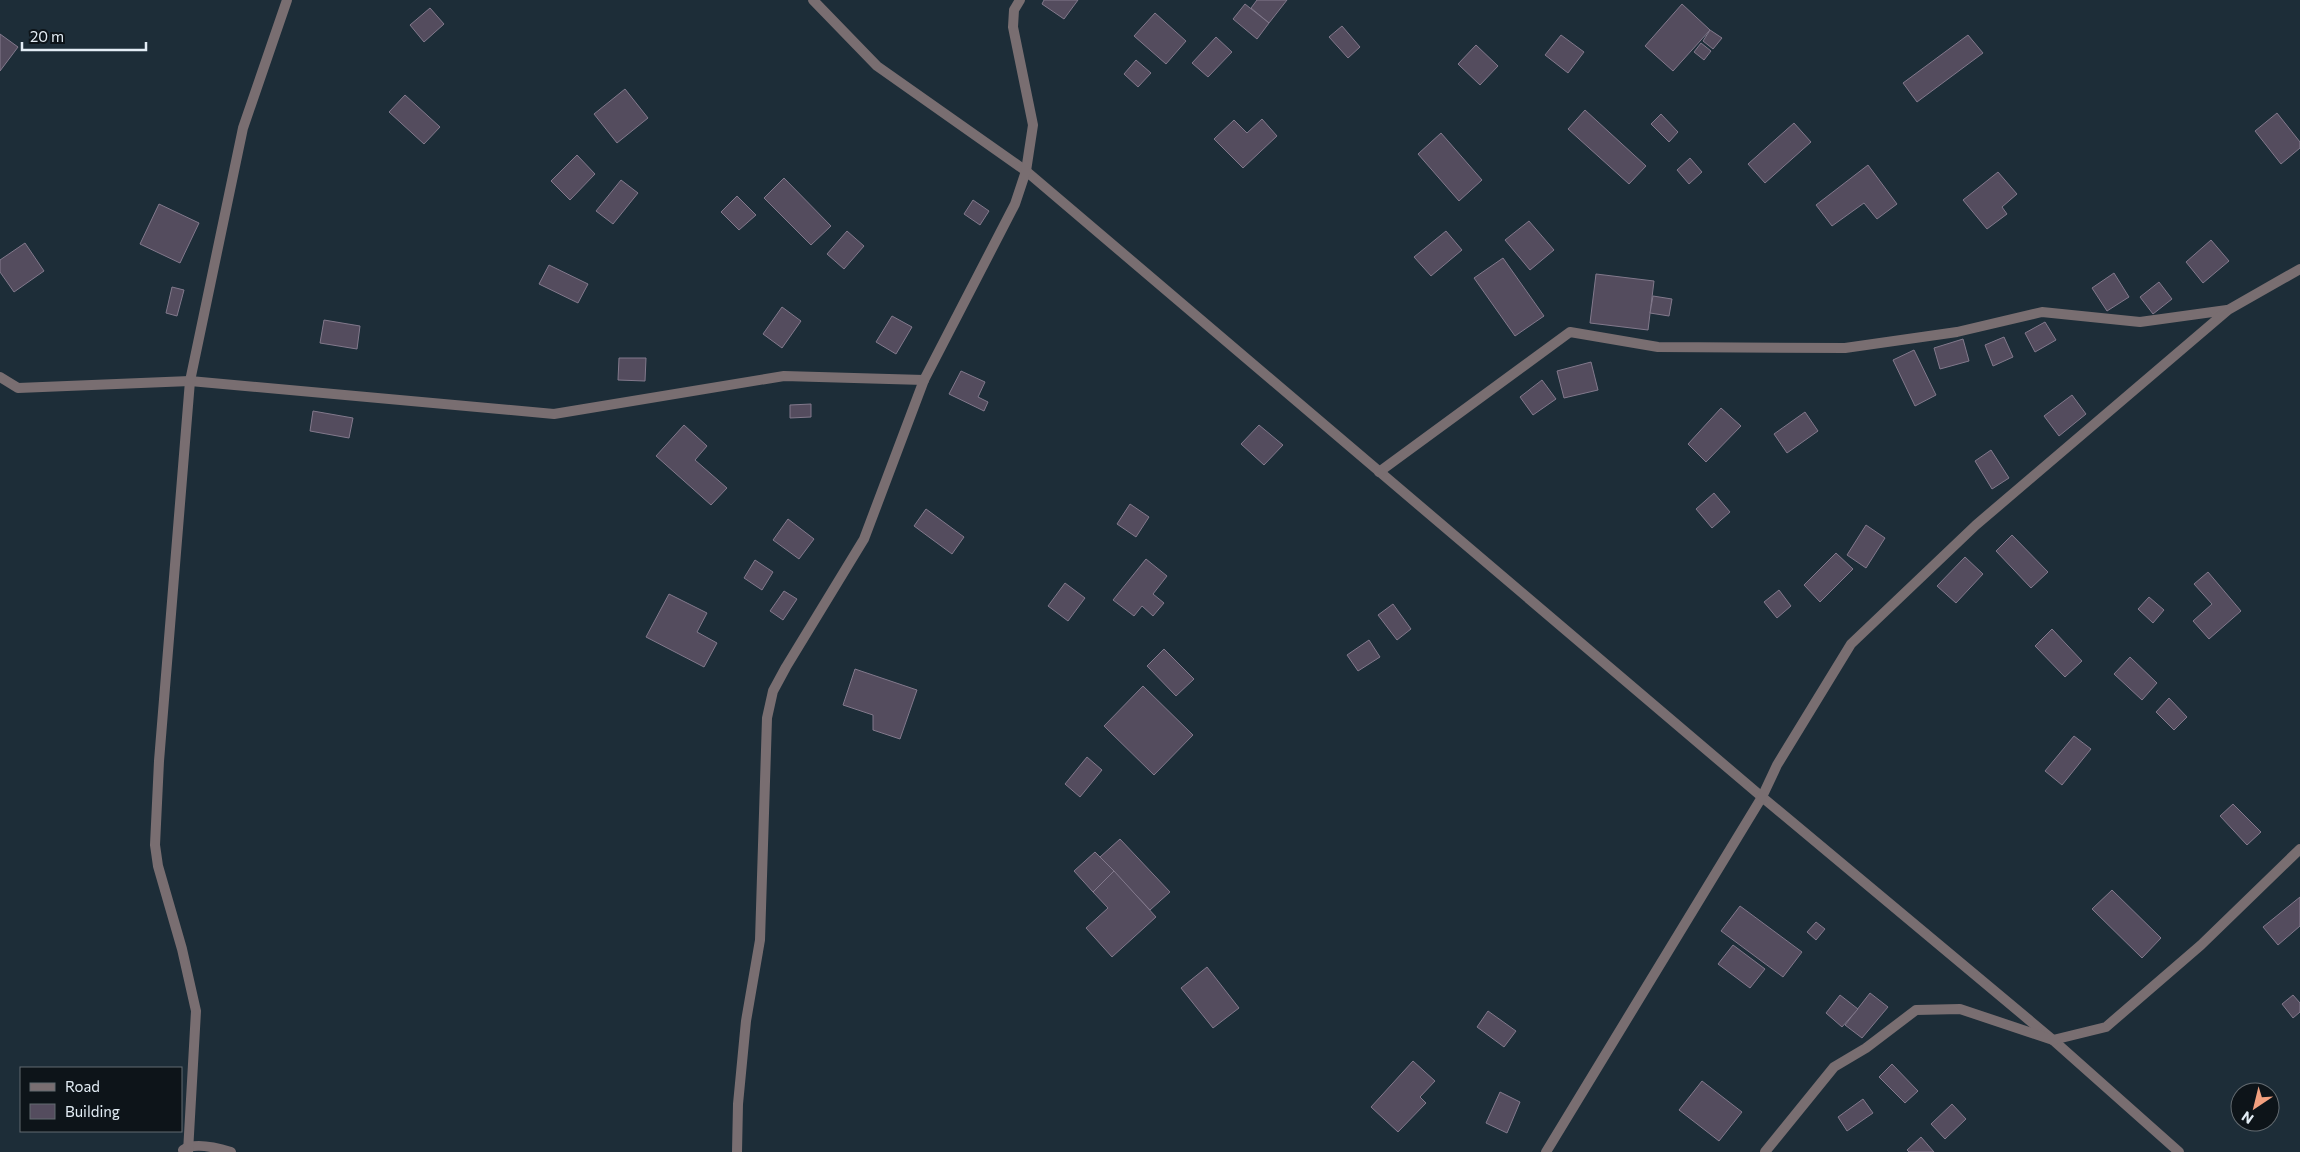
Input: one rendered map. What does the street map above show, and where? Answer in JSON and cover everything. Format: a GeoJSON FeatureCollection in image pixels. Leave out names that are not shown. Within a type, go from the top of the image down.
{"type":"FeatureCollection","features":[{"type":"Feature","properties":{"kind":"street"},"geometry":{"type":"LineString","coordinates":[[231,1152],[217,1148],[185,1150],[196,1011],[182,949],[158,866],[155,846],[159,761],[190,380],[243,128],[287,0]]}},
{"type":"Feature","properties":{"kind":"street"},"geometry":{"type":"LineString","coordinates":[[813,0],[877,66],[1026,171],[1762,797],[2053,1040],[2179,1152]]}},
{"type":"Feature","properties":{"kind":"street"},"geometry":{"type":"LineString","coordinates":[[737,1152],[738,1104],[746,1021],[760,940],[766,718],[773,691],[864,539],[924,380],[1015,204],[1026,171],[1033,125],[1013,27],[1014,10],[1020,0]]}},
{"type":"Feature","properties":{"kind":"street"},"geometry":{"type":"LineString","coordinates":[[1546,1152],[1762,797],[1777,765],[1851,644],[1976,525],[2228,310],[2300,269]]}},
{"type":"Feature","properties":{"kind":"street"},"geometry":{"type":"LineString","coordinates":[[1379,472],[1570,332],[1658,347],[1845,348],[1957,332],[2042,312],[2140,322],[2228,310]]}},
{"type":"Feature","properties":{"kind":"street"},"geometry":{"type":"LineString","coordinates":[[0,377],[18,388],[190,380],[554,414],[784,376],[924,380]]}},
{"type":"Feature","properties":{"kind":"street"},"geometry":{"type":"LineString","coordinates":[[1765,1152],[1834,1067],[1866,1048],[1916,1010],[1960,1009],[2053,1040],[2106,1026],[2201,945],[2300,849]]}},
{"type":"Feature","properties":{"kind":"building"},"geometry":{"type":"Polygon","coordinates":[[[1044,0],[1078,0],[1064,19],[1042,4],[1044,0]]]}},
{"type":"Feature","properties":{"kind":"building"},"geometry":{"type":"Polygon","coordinates":[[[1257,0],[1287,0],[1269,23],[1251,8],[1257,0]]]}},
{"type":"Feature","properties":{"kind":"building"},"geometry":{"type":"Polygon","coordinates":[[[1245,4],[1269,23],[1257,39],[1233,19],[1245,4]]]}},
{"type":"Feature","properties":{"kind":"building"},"geometry":{"type":"Polygon","coordinates":[[[1682,4],[1710,30],[1673,71],[1645,46],[1682,4]]]}},
{"type":"Feature","properties":{"kind":"building"},"geometry":{"type":"Polygon","coordinates":[[[430,8],[444,24],[424,42],[410,25],[430,8]]]}},
{"type":"Feature","properties":{"kind":"building"},"geometry":{"type":"Polygon","coordinates":[[[1155,13],[1186,41],[1166,64],[1134,36],[1155,13]]]}},
{"type":"Feature","properties":{"kind":"building"},"geometry":{"type":"Polygon","coordinates":[[[1342,26],[1360,47],[1348,58],[1329,37],[1342,26]]]}},
{"type":"Feature","properties":{"kind":"building"},"geometry":{"type":"Polygon","coordinates":[[[1710,30],[1722,38],[1713,49],[1703,41],[1710,30]]]}},
{"type":"Feature","properties":{"kind":"building"},"geometry":{"type":"Polygon","coordinates":[[[0,34],[18,47],[0,71],[0,34]]]}},
{"type":"Feature","properties":{"kind":"building"},"geometry":{"type":"Polygon","coordinates":[[[1561,35],[1584,52],[1568,73],[1545,55],[1561,35]]]}},
{"type":"Feature","properties":{"kind":"building"},"geometry":{"type":"Polygon","coordinates":[[[1968,35],[1983,53],[1917,102],[1903,83],[1968,35]]]}},
{"type":"Feature","properties":{"kind":"building"},"geometry":{"type":"Polygon","coordinates":[[[1216,37],[1232,52],[1208,77],[1192,63],[1216,37]]]}},
{"type":"Feature","properties":{"kind":"building"},"geometry":{"type":"Polygon","coordinates":[[[1701,43],[1711,51],[1704,60],[1694,52],[1701,43]]]}},
{"type":"Feature","properties":{"kind":"building"},"geometry":{"type":"Polygon","coordinates":[[[1476,45],[1498,66],[1480,85],[1458,64],[1476,45]]]}},
{"type":"Feature","properties":{"kind":"building"},"geometry":{"type":"Polygon","coordinates":[[[1136,60],[1151,73],[1138,87],[1124,74],[1136,60]]]}},
{"type":"Feature","properties":{"kind":"building"},"geometry":{"type":"Polygon","coordinates":[[[625,89],[648,118],[617,143],[594,114],[625,89]]]}},
{"type":"Feature","properties":{"kind":"building"},"geometry":{"type":"Polygon","coordinates":[[[405,95],[440,127],[424,144],[389,112],[405,95]]]}},
{"type":"Feature","properties":{"kind":"building"},"geometry":{"type":"Polygon","coordinates":[[[1585,110],[1646,166],[1629,184],[1568,129],[1585,110]]]}},
{"type":"Feature","properties":{"kind":"building"},"geometry":{"type":"Polygon","coordinates":[[[2277,113],[2300,142],[2300,148],[2281,164],[2255,131],[2277,113]]]}},
{"type":"Feature","properties":{"kind":"building"},"geometry":{"type":"Polygon","coordinates":[[[1661,114],[1678,132],[1669,142],[1651,124],[1661,114]]]}},
{"type":"Feature","properties":{"kind":"building"},"geometry":{"type":"Polygon","coordinates":[[[1262,119],[1277,136],[1243,168],[1214,139],[1234,120],[1247,133],[1262,119]]]}},
{"type":"Feature","properties":{"kind":"building"},"geometry":{"type":"Polygon","coordinates":[[[1794,123],[1811,142],[1765,183],[1748,164],[1794,123]]]}},
{"type":"Feature","properties":{"kind":"building"},"geometry":{"type":"Polygon","coordinates":[[[1441,133],[1482,180],[1459,201],[1418,154],[1441,133]]]}},
{"type":"Feature","properties":{"kind":"building"},"geometry":{"type":"Polygon","coordinates":[[[577,155],[595,174],[570,200],[551,181],[577,155]]]}},
{"type":"Feature","properties":{"kind":"building"},"geometry":{"type":"Polygon","coordinates":[[[1690,158],[1702,172],[1689,184],[1677,170],[1690,158]]]}},
{"type":"Feature","properties":{"kind":"building"},"geometry":{"type":"Polygon","coordinates":[[[1868,165],[1897,204],[1877,219],[1864,203],[1832,226],[1816,205],[1868,165]]]}},
{"type":"Feature","properties":{"kind":"building"},"geometry":{"type":"Polygon","coordinates":[[[1998,172],[2017,194],[2002,207],[2007,214],[1987,229],[1963,200],[1998,172]]]}},
{"type":"Feature","properties":{"kind":"building"},"geometry":{"type":"Polygon","coordinates":[[[784,178],[831,226],[811,245],[764,198],[784,178]]]}},
{"type":"Feature","properties":{"kind":"building"},"geometry":{"type":"Polygon","coordinates":[[[621,180],[638,193],[613,224],[596,211],[621,180]]]}},
{"type":"Feature","properties":{"kind":"building"},"geometry":{"type":"Polygon","coordinates":[[[737,196],[756,215],[739,230],[721,212],[737,196]]]}},
{"type":"Feature","properties":{"kind":"building"},"geometry":{"type":"Polygon","coordinates":[[[973,200],[989,211],[980,225],[964,214],[973,200]]]}},
{"type":"Feature","properties":{"kind":"building"},"geometry":{"type":"Polygon","coordinates":[[[159,204],[199,223],[180,263],[140,244],[159,204]]]}},
{"type":"Feature","properties":{"kind":"building"},"geometry":{"type":"Polygon","coordinates":[[[1529,221],[1554,250],[1530,270],[1505,240],[1529,221]]]}},
{"type":"Feature","properties":{"kind":"building"},"geometry":{"type":"Polygon","coordinates":[[[847,231],[864,246],[844,269],[827,254],[847,231]]]}},
{"type":"Feature","properties":{"kind":"building"},"geometry":{"type":"Polygon","coordinates":[[[1446,231],[1462,250],[1431,276],[1414,257],[1446,231]]]}},
{"type":"Feature","properties":{"kind":"building"},"geometry":{"type":"Polygon","coordinates":[[[2211,240],[2229,261],[2203,283],[2186,262],[2211,240]]]}},
{"type":"Feature","properties":{"kind":"building"},"geometry":{"type":"Polygon","coordinates":[[[25,243],[44,271],[14,292],[0,272],[0,260],[25,243]]]}},
{"type":"Feature","properties":{"kind":"building"},"geometry":{"type":"Polygon","coordinates":[[[1503,258],[1544,316],[1515,336],[1474,278],[1503,258]]]}},
{"type":"Feature","properties":{"kind":"building"},"geometry":{"type":"Polygon","coordinates":[[[549,265],[588,284],[578,303],[539,284],[549,265]]]}},
{"type":"Feature","properties":{"kind":"building"},"geometry":{"type":"Polygon","coordinates":[[[2114,273],[2129,297],[2107,311],[2092,288],[2114,273]]]}},
{"type":"Feature","properties":{"kind":"building"},"geometry":{"type":"Polygon","coordinates":[[[1596,274],[1654,281],[1648,330],[1590,323],[1596,274]]]}},
{"type":"Feature","properties":{"kind":"building"},"geometry":{"type":"Polygon","coordinates":[[[2159,282],[2172,299],[2153,314],[2140,297],[2159,282]]]}},
{"type":"Feature","properties":{"kind":"building"},"geometry":{"type":"Polygon","coordinates":[[[172,287],[184,290],[177,316],[166,313],[172,287]]]}},
{"type":"Feature","properties":{"kind":"building"},"geometry":{"type":"Polygon","coordinates":[[[1653,296],[1672,299],[1669,316],[1650,313],[1653,296]]]}},
{"type":"Feature","properties":{"kind":"building"},"geometry":{"type":"Polygon","coordinates":[[[782,307],[801,321],[782,348],[763,334],[782,307]]]}},
{"type":"Feature","properties":{"kind":"building"},"geometry":{"type":"Polygon","coordinates":[[[892,316],[912,327],[896,354],[876,342],[892,316]]]}},
{"type":"Feature","properties":{"kind":"building"},"geometry":{"type":"Polygon","coordinates":[[[324,320],[360,326],[357,349],[320,343],[324,320]]]}},
{"type":"Feature","properties":{"kind":"building"},"geometry":{"type":"Polygon","coordinates":[[[2045,322],[2056,340],[2035,352],[2025,333],[2045,322]]]}},
{"type":"Feature","properties":{"kind":"building"},"geometry":{"type":"Polygon","coordinates":[[[2004,337],[2013,357],[1993,366],[1985,345],[2004,337]]]}},
{"type":"Feature","properties":{"kind":"building"},"geometry":{"type":"Polygon","coordinates":[[[1963,339],[1969,361],[1940,369],[1934,348],[1963,339]]]}},
{"type":"Feature","properties":{"kind":"building"},"geometry":{"type":"Polygon","coordinates":[[[1914,350],[1936,395],[1915,406],[1893,360],[1914,350]]]}},
{"type":"Feature","properties":{"kind":"building"},"geometry":{"type":"Polygon","coordinates":[[[619,358],[646,358],[645,381],[618,380],[619,358]]]}},
{"type":"Feature","properties":{"kind":"building"},"geometry":{"type":"Polygon","coordinates":[[[1591,362],[1598,390],[1564,398],[1557,371],[1591,362]]]}},
{"type":"Feature","properties":{"kind":"building"},"geometry":{"type":"Polygon","coordinates":[[[961,371],[985,382],[978,397],[988,402],[984,411],[949,394],[961,371]]]}},
{"type":"Feature","properties":{"kind":"building"},"geometry":{"type":"Polygon","coordinates":[[[1542,380],[1556,399],[1533,415],[1520,397],[1542,380]]]}},
{"type":"Feature","properties":{"kind":"building"},"geometry":{"type":"Polygon","coordinates":[[[2072,395],[2086,414],[2059,436],[2044,416],[2072,395]]]}},
{"type":"Feature","properties":{"kind":"building"},"geometry":{"type":"Polygon","coordinates":[[[811,404],[811,417],[790,418],[790,405],[811,404]]]}},
{"type":"Feature","properties":{"kind":"building"},"geometry":{"type":"Polygon","coordinates":[[[1721,408],[1741,426],[1706,462],[1688,444],[1721,408]]]}},
{"type":"Feature","properties":{"kind":"building"},"geometry":{"type":"Polygon","coordinates":[[[313,411],[353,418],[349,438],[310,431],[313,411]]]}},
{"type":"Feature","properties":{"kind":"building"},"geometry":{"type":"Polygon","coordinates":[[[1805,412],[1818,431],[1787,453],[1774,434],[1805,412]]]}},
{"type":"Feature","properties":{"kind":"building"},"geometry":{"type":"Polygon","coordinates":[[[684,425],[707,446],[695,460],[727,488],[711,505],[656,456],[684,425]]]}},
{"type":"Feature","properties":{"kind":"building"},"geometry":{"type":"Polygon","coordinates":[[[1259,425],[1283,445],[1264,465],[1241,444],[1259,425]]]}},
{"type":"Feature","properties":{"kind":"building"},"geometry":{"type":"Polygon","coordinates":[[[1991,450],[2009,478],[1992,489],[1975,461],[1991,450]]]}},
{"type":"Feature","properties":{"kind":"building"},"geometry":{"type":"Polygon","coordinates":[[[1714,493],[1730,512],[1712,528],[1696,509],[1714,493]]]}},
{"type":"Feature","properties":{"kind":"building"},"geometry":{"type":"Polygon","coordinates":[[[1130,504],[1149,517],[1136,537],[1117,524],[1130,504]]]}},
{"type":"Feature","properties":{"kind":"building"},"geometry":{"type":"Polygon","coordinates":[[[926,509],[964,537],[952,554],[914,526],[926,509]]]}},
{"type":"Feature","properties":{"kind":"building"},"geometry":{"type":"Polygon","coordinates":[[[788,519],[814,539],[799,559],[773,540],[788,519]]]}},
{"type":"Feature","properties":{"kind":"building"},"geometry":{"type":"Polygon","coordinates":[[[1866,525],[1885,538],[1866,568],[1847,555],[1866,525]]]}},
{"type":"Feature","properties":{"kind":"building"},"geometry":{"type":"Polygon","coordinates":[[[2012,535],[2048,572],[2031,588],[1996,551],[2012,535]]]}},
{"type":"Feature","properties":{"kind":"building"},"geometry":{"type":"Polygon","coordinates":[[[1836,553],[1853,569],[1820,602],[1804,585],[1836,553]]]}},
{"type":"Feature","properties":{"kind":"building"},"geometry":{"type":"Polygon","coordinates":[[[1965,557],[1983,574],[1956,603],[1937,586],[1965,557]]]}},
{"type":"Feature","properties":{"kind":"building"},"geometry":{"type":"Polygon","coordinates":[[[1146,559],[1167,576],[1153,594],[1164,603],[1153,616],[1142,606],[1134,616],[1113,600],[1146,559]]]}},
{"type":"Feature","properties":{"kind":"building"},"geometry":{"type":"Polygon","coordinates":[[[755,560],[773,572],[762,590],[744,578],[755,560]]]}},
{"type":"Feature","properties":{"kind":"building"},"geometry":{"type":"Polygon","coordinates":[[[2208,572],[2241,611],[2209,639],[2193,621],[2212,604],[2194,584],[2208,572]]]}},
{"type":"Feature","properties":{"kind":"building"},"geometry":{"type":"Polygon","coordinates":[[[1065,583],[1085,598],[1068,621],[1048,606],[1065,583]]]}},
{"type":"Feature","properties":{"kind":"building"},"geometry":{"type":"Polygon","coordinates":[[[1779,590],[1791,606],[1777,618],[1764,602],[1779,590]]]}},
{"type":"Feature","properties":{"kind":"building"},"geometry":{"type":"Polygon","coordinates":[[[784,591],[797,599],[783,620],[770,611],[784,591]]]}},
{"type":"Feature","properties":{"kind":"building"},"geometry":{"type":"Polygon","coordinates":[[[669,594],[707,613],[697,632],[717,643],[704,667],[646,637],[669,594]]]}},
{"type":"Feature","properties":{"kind":"building"},"geometry":{"type":"Polygon","coordinates":[[[2149,597],[2164,610],[2153,623],[2138,609],[2149,597]]]}},
{"type":"Feature","properties":{"kind":"building"},"geometry":{"type":"Polygon","coordinates":[[[1393,604],[1411,629],[1397,640],[1378,615],[1393,604]]]}},
{"type":"Feature","properties":{"kind":"building"},"geometry":{"type":"Polygon","coordinates":[[[2052,629],[2082,661],[2065,677],[2035,646],[2052,629]]]}},
{"type":"Feature","properties":{"kind":"building"},"geometry":{"type":"Polygon","coordinates":[[[1369,640],[1380,657],[1358,671],[1347,655],[1369,640]]]}},
{"type":"Feature","properties":{"kind":"building"},"geometry":{"type":"Polygon","coordinates":[[[1164,649],[1194,679],[1176,696],[1147,666],[1164,649]]]}},
{"type":"Feature","properties":{"kind":"building"},"geometry":{"type":"Polygon","coordinates":[[[2130,657],[2157,683],[2142,700],[2114,674],[2130,657]]]}},
{"type":"Feature","properties":{"kind":"building"},"geometry":{"type":"Polygon","coordinates":[[[855,669],[917,690],[900,739],[873,730],[873,715],[843,705],[855,669]]]}},
{"type":"Feature","properties":{"kind":"building"},"geometry":{"type":"Polygon","coordinates":[[[1143,686],[1193,735],[1154,775],[1104,726],[1143,686]]]}},
{"type":"Feature","properties":{"kind":"building"},"geometry":{"type":"Polygon","coordinates":[[[2169,698],[2187,717],[2174,730],[2156,712],[2169,698]]]}},
{"type":"Feature","properties":{"kind":"building"},"geometry":{"type":"Polygon","coordinates":[[[2074,736],[2091,749],[2062,785],[2045,771],[2074,736]]]}},
{"type":"Feature","properties":{"kind":"building"},"geometry":{"type":"Polygon","coordinates":[[[1087,757],[1102,770],[1080,797],[1065,784],[1087,757]]]}},
{"type":"Feature","properties":{"kind":"building"},"geometry":{"type":"Polygon","coordinates":[[[2233,804],[2261,832],[2247,845],[2220,816],[2233,804]]]}},
{"type":"Feature","properties":{"kind":"building"},"geometry":{"type":"Polygon","coordinates":[[[1120,839],[1170,892],[1150,910],[1100,857],[1120,839]]]}},
{"type":"Feature","properties":{"kind":"building"},"geometry":{"type":"Polygon","coordinates":[[[1095,852],[1114,871],[1093,892],[1074,871],[1095,852]]]}},
{"type":"Feature","properties":{"kind":"building"},"geometry":{"type":"Polygon","coordinates":[[[1114,871],[1156,917],[1112,957],[1086,928],[1108,908],[1093,892],[1114,871]]]}},
{"type":"Feature","properties":{"kind":"building"},"geometry":{"type":"Polygon","coordinates":[[[2112,890],[2161,938],[2142,958],[2092,909],[2112,890]]]}},
{"type":"Feature","properties":{"kind":"building"},"geometry":{"type":"Polygon","coordinates":[[[2300,897],[2300,926],[2278,945],[2263,927],[2300,897]]]}},
{"type":"Feature","properties":{"kind":"building"},"geometry":{"type":"Polygon","coordinates":[[[1740,906],[1802,952],[1783,977],[1721,931],[1740,906]]]}},
{"type":"Feature","properties":{"kind":"building"},"geometry":{"type":"Polygon","coordinates":[[[1816,922],[1825,929],[1816,940],[1807,932],[1816,922]]]}},
{"type":"Feature","properties":{"kind":"building"},"geometry":{"type":"Polygon","coordinates":[[[1733,945],[1765,969],[1750,988],[1718,964],[1733,945]]]}},
{"type":"Feature","properties":{"kind":"building"},"geometry":{"type":"Polygon","coordinates":[[[1207,967],[1239,1008],[1213,1028],[1181,988],[1207,967]]]}},
{"type":"Feature","properties":{"kind":"building"},"geometry":{"type":"Polygon","coordinates":[[[1870,993],[1888,1007],[1862,1038],[1845,1025],[1870,993]]]}},
{"type":"Feature","properties":{"kind":"building"},"geometry":{"type":"Polygon","coordinates":[[[1840,995],[1858,1009],[1842,1027],[1826,1013],[1840,995]]]}},
{"type":"Feature","properties":{"kind":"building"},"geometry":{"type":"Polygon","coordinates":[[[2293,995],[2300,1003],[2300,1012],[2293,1018],[2282,1004],[2293,995]]]}},
{"type":"Feature","properties":{"kind":"building"},"geometry":{"type":"Polygon","coordinates":[[[1488,1011],[1516,1031],[1504,1047],[1477,1027],[1488,1011]]]}},
{"type":"Feature","properties":{"kind":"building"},"geometry":{"type":"Polygon","coordinates":[[[1413,1061],[1435,1081],[1420,1097],[1426,1103],[1398,1132],[1371,1107],[1413,1061]]]}},
{"type":"Feature","properties":{"kind":"building"},"geometry":{"type":"Polygon","coordinates":[[[1892,1064],[1918,1091],[1905,1103],[1879,1077],[1892,1064]]]}},
{"type":"Feature","properties":{"kind":"building"},"geometry":{"type":"Polygon","coordinates":[[[1702,1081],[1742,1112],[1719,1141],[1679,1110],[1702,1081]]]}},
{"type":"Feature","properties":{"kind":"building"},"geometry":{"type":"Polygon","coordinates":[[[1500,1092],[1520,1102],[1507,1133],[1486,1123],[1500,1092]]]}},
{"type":"Feature","properties":{"kind":"building"},"geometry":{"type":"Polygon","coordinates":[[[1863,1099],[1873,1113],[1847,1131],[1838,1117],[1863,1099]]]}},
{"type":"Feature","properties":{"kind":"building"},"geometry":{"type":"Polygon","coordinates":[[[1952,1104],[1966,1119],[1945,1139],[1931,1124],[1952,1104]]]}},
{"type":"Feature","properties":{"kind":"building"},"geometry":{"type":"Polygon","coordinates":[[[1921,1137],[1934,1152],[1909,1152],[1907,1150],[1921,1137]]]}}]}
